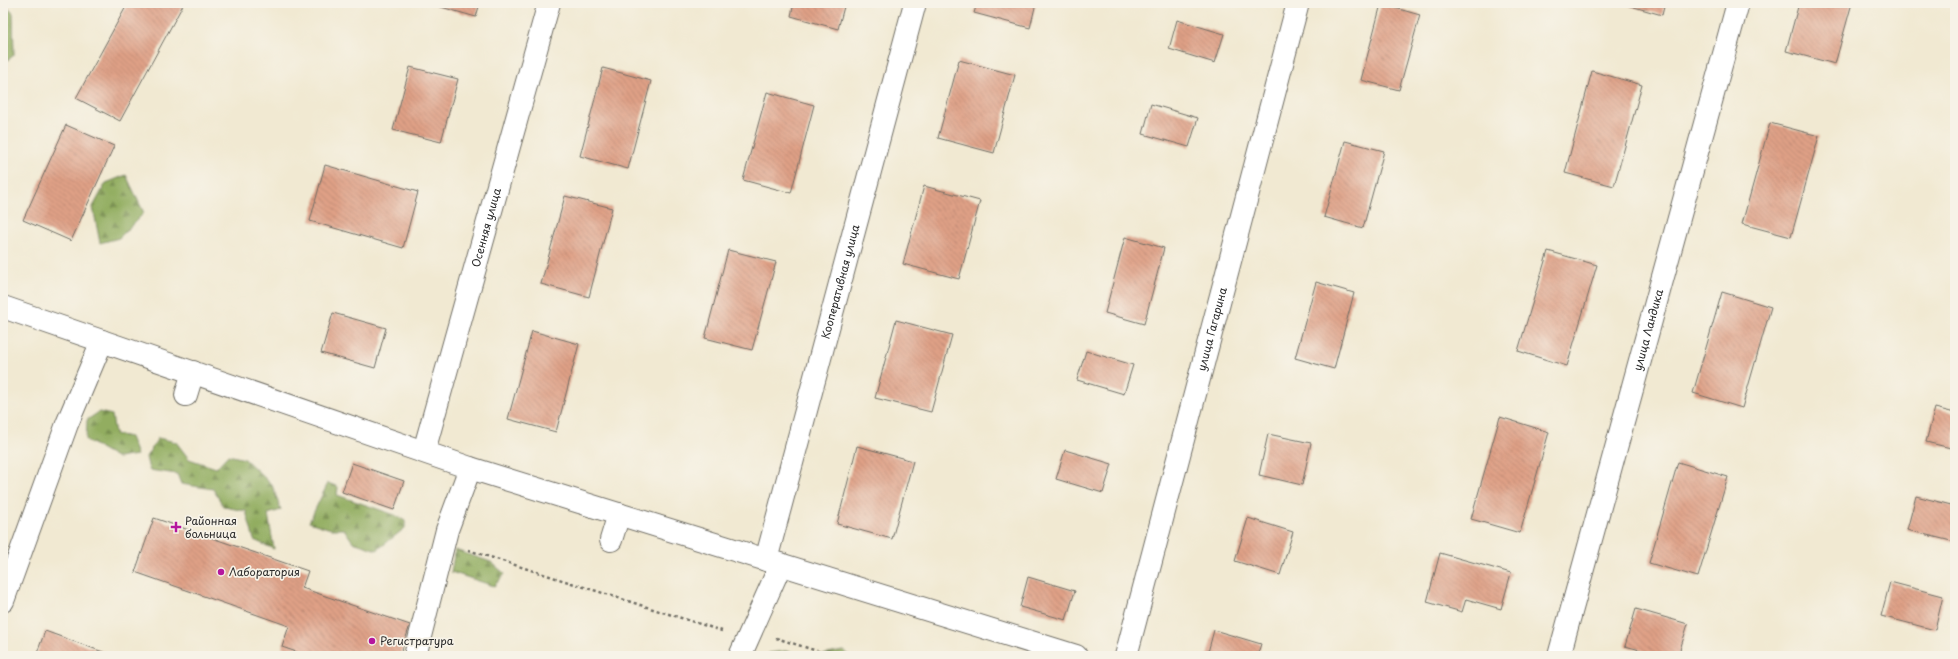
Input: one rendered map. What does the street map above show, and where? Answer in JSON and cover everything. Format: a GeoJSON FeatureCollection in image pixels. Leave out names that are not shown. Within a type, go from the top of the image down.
{"type":"FeatureCollection","features":[{"type":"Feature","properties":{"kind":"street","name":"Осенняя улица"},"geometry":{"type":"LineString","coordinates":[[424,451],[549,3]]}},
{"type":"Feature","properties":{"kind":"street","name":"Кооперативная улица"},"geometry":{"type":"LineString","coordinates":[[740,656],[752,630],[773,562],[915,3]]}},
{"type":"Feature","properties":{"kind":"street","name":"улица Гагарина"},"geometry":{"type":"LineString","coordinates":[[1126,656],[1298,3]]}},
{"type":"Feature","properties":{"kind":"street","name":"улица Ландика"},"geometry":{"type":"LineString","coordinates":[[1559,656],[1738,3]]}},
{"type":"Feature","properties":{"kind":"street"},"geometry":{"type":"LineString","coordinates":[[3,308],[470,468],[1076,656]]}},
{"type":"Feature","properties":{"kind":"street"},"geometry":{"type":"LineString","coordinates":[[3,600],[67,424],[102,341]]}},
{"type":"Feature","properties":{"kind":"street"},"geometry":{"type":"LineString","coordinates":[[186,395],[193,372]]}},
{"type":"Feature","properties":{"kind":"street"},"geometry":{"type":"LineString","coordinates":[[415,656],[447,530],[470,468]]}},
{"type":"Feature","properties":{"kind":"street"},"geometry":{"type":"LineString","coordinates":[[611,540],[619,514]]}},
{"type":"Feature","properties":{"kind":"path"},"geometry":{"type":"LineString","coordinates":[[447,530],[464,549],[472,552],[723,631],[752,630],[833,656]]}},
{"type":"Feature","properties":{"kind":"green space"},"geometry":{"type":"Polygon","coordinates":[[[3,4],[13,13],[14,55],[3,64],[3,4]]]}},
{"type":"Feature","properties":{"kind":"green space"},"geometry":{"type":"Polygon","coordinates":[[[126,175],[144,213],[119,238],[100,243],[93,207],[106,183],[126,175]]]}},
{"type":"Feature","properties":{"kind":"green space"},"geometry":{"type":"Polygon","coordinates":[[[99,412],[112,415],[115,434],[130,437],[137,455],[118,458],[86,440],[87,420],[99,412]]]}},
{"type":"Feature","properties":{"kind":"green space"},"geometry":{"type":"Polygon","coordinates":[[[158,438],[176,442],[189,459],[216,468],[228,455],[245,459],[272,485],[281,510],[268,514],[274,549],[254,540],[246,511],[224,507],[213,489],[181,484],[177,474],[149,470],[146,457],[158,438]]]}},
{"type":"Feature","properties":{"kind":"green space"},"geometry":{"type":"Polygon","coordinates":[[[328,483],[338,487],[337,495],[395,515],[405,521],[405,528],[377,550],[353,542],[344,529],[331,529],[309,522],[328,483]]]}},
{"type":"Feature","properties":{"kind":"green space"},"geometry":{"type":"Polygon","coordinates":[[[455,550],[491,562],[505,574],[494,586],[451,572],[455,550]]]}},
{"type":"Feature","properties":{"kind":"green space"},"geometry":{"type":"Polygon","coordinates":[[[785,651],[812,656],[770,656],[768,653],[785,651]]]}},
{"type":"Feature","properties":{"kind":"green space"},"geometry":{"type":"Polygon","coordinates":[[[844,651],[850,656],[816,656],[844,651]]]}},
{"type":"Feature","properties":{"kind":"building"},"geometry":{"type":"Polygon","coordinates":[[[128,3],[184,3],[120,121],[76,98],[128,3]]]}},
{"type":"Feature","properties":{"kind":"building"},"geometry":{"type":"Polygon","coordinates":[[[427,3],[480,3],[476,17],[427,3]]]}},
{"type":"Feature","properties":{"kind":"building"},"geometry":{"type":"Polygon","coordinates":[[[794,3],[845,3],[838,29],[791,16],[794,3]]]}},
{"type":"Feature","properties":{"kind":"building"},"geometry":{"type":"Polygon","coordinates":[[[977,3],[1036,3],[1030,28],[974,13],[977,3]]]}},
{"type":"Feature","properties":{"kind":"building"},"geometry":{"type":"Polygon","coordinates":[[[1620,3],[1665,3],[1662,15],[1620,3]]]}},
{"type":"Feature","properties":{"kind":"building"},"geometry":{"type":"Polygon","coordinates":[[[1799,3],[1852,3],[1835,64],[1786,51],[1799,3]]]}},
{"type":"Feature","properties":{"kind":"building"},"geometry":{"type":"Polygon","coordinates":[[[1381,4],[1420,15],[1399,90],[1361,80],[1381,4]]]}},
{"type":"Feature","properties":{"kind":"building"},"geometry":{"type":"Polygon","coordinates":[[[1177,20],[1224,34],[1215,63],[1169,49],[1177,20]]]}},
{"type":"Feature","properties":{"kind":"building"},"geometry":{"type":"Polygon","coordinates":[[[959,60],[1015,75],[994,153],[938,138],[959,60]]]}},
{"type":"Feature","properties":{"kind":"building"},"geometry":{"type":"Polygon","coordinates":[[[410,67],[458,79],[441,142],[393,130],[410,67]]]}},
{"type":"Feature","properties":{"kind":"building"},"geometry":{"type":"Polygon","coordinates":[[[603,68],[651,81],[628,169],[580,156],[603,68]]]}},
{"type":"Feature","properties":{"kind":"building"},"geometry":{"type":"Polygon","coordinates":[[[1592,71],[1642,85],[1614,186],[1565,173],[1592,71]]]}},
{"type":"Feature","properties":{"kind":"building"},"geometry":{"type":"Polygon","coordinates":[[[767,92],[814,105],[791,193],[743,180],[767,92]]]}},
{"type":"Feature","properties":{"kind":"building"},"geometry":{"type":"Polygon","coordinates":[[[1151,104],[1198,118],[1189,147],[1143,134],[1151,104]]]}},
{"type":"Feature","properties":{"kind":"building"},"geometry":{"type":"Polygon","coordinates":[[[1770,123],[1819,136],[1791,237],[1742,224],[1770,123]]]}},
{"type":"Feature","properties":{"kind":"building"},"geometry":{"type":"Polygon","coordinates":[[[66,125],[114,146],[71,241],[23,220],[66,125]]]}},
{"type":"Feature","properties":{"kind":"building"},"geometry":{"type":"Polygon","coordinates":[[[1345,141],[1384,151],[1363,228],[1324,217],[1345,141]]]}},
{"type":"Feature","properties":{"kind":"building"},"geometry":{"type":"Polygon","coordinates":[[[325,165],[418,192],[403,248],[310,221],[325,165]]]}},
{"type":"Feature","properties":{"kind":"building"},"geometry":{"type":"Polygon","coordinates":[[[924,186],[980,201],[959,279],[903,264],[924,186]]]}},
{"type":"Feature","properties":{"kind":"building"},"geometry":{"type":"Polygon","coordinates":[[[565,196],[612,208],[589,297],[541,284],[565,196]]]}},
{"type":"Feature","properties":{"kind":"building"},"geometry":{"type":"Polygon","coordinates":[[[1125,237],[1164,248],[1144,324],[1105,313],[1125,237]]]}},
{"type":"Feature","properties":{"kind":"building"},"geometry":{"type":"Polygon","coordinates":[[[728,250],[776,262],[752,350],[705,338],[728,250]]]}},
{"type":"Feature","properties":{"kind":"building"},"geometry":{"type":"Polygon","coordinates":[[[1548,251],[1597,265],[1567,366],[1518,351],[1548,251]]]}},
{"type":"Feature","properties":{"kind":"building"},"geometry":{"type":"Polygon","coordinates":[[[1316,282],[1354,293],[1334,369],[1295,358],[1316,282]]]}},
{"type":"Feature","properties":{"kind":"building"},"geometry":{"type":"Polygon","coordinates":[[[1722,292],[1771,307],[1742,408],[1693,393],[1722,292]]]}},
{"type":"Feature","properties":{"kind":"building"},"geometry":{"type":"Polygon","coordinates":[[[333,313],[386,328],[375,368],[321,353],[333,313]]]}},
{"type":"Feature","properties":{"kind":"building"},"geometry":{"type":"Polygon","coordinates":[[[896,320],[952,335],[931,412],[875,398],[896,320]]]}},
{"type":"Feature","properties":{"kind":"building"},"geometry":{"type":"Polygon","coordinates":[[[532,331],[579,344],[556,432],[508,419],[532,331]]]}},
{"type":"Feature","properties":{"kind":"building"},"geometry":{"type":"Polygon","coordinates":[[[1086,351],[1133,365],[1124,394],[1077,380],[1086,351]]]}},
{"type":"Feature","properties":{"kind":"building"},"geometry":{"type":"Polygon","coordinates":[[[1935,408],[1955,413],[1955,449],[1926,442],[1935,408]]]}},
{"type":"Feature","properties":{"kind":"building"},"geometry":{"type":"Polygon","coordinates":[[[1500,417],[1549,432],[1520,533],[1471,519],[1500,417]]]}},
{"type":"Feature","properties":{"kind":"building"},"geometry":{"type":"Polygon","coordinates":[[[1268,434],[1311,443],[1302,485],[1259,475],[1268,434]]]}},
{"type":"Feature","properties":{"kind":"building"},"geometry":{"type":"Polygon","coordinates":[[[857,446],[913,461],[892,539],[837,524],[857,446]]]}},
{"type":"Feature","properties":{"kind":"building"},"geometry":{"type":"Polygon","coordinates":[[[1065,450],[1112,464],[1103,493],[1056,479],[1065,450]]]}},
{"type":"Feature","properties":{"kind":"building"},"geometry":{"type":"Polygon","coordinates":[[[1678,462],[1728,477],[1698,577],[1649,563],[1678,462]]]}},
{"type":"Feature","properties":{"kind":"building"},"geometry":{"type":"Polygon","coordinates":[[[352,463],[404,481],[394,510],[342,492],[352,463]]]}},
{"type":"Feature","properties":{"kind":"building"},"geometry":{"type":"Polygon","coordinates":[[[1916,496],[1955,506],[1955,542],[1907,530],[1916,496]]]}},
{"type":"Feature","properties":{"kind":"building","name":"Лаборатория"},"geometry":{"type":"Polygon","coordinates":[[[154,518],[308,571],[302,588],[410,625],[400,656],[308,656],[282,647],[289,626],[135,572],[154,518]]]}},
{"type":"Feature","properties":{"kind":"building"},"geometry":{"type":"Polygon","coordinates":[[[1248,518],[1293,532],[1280,575],[1235,561],[1248,518]]]}},
{"type":"Feature","properties":{"kind":"building"},"geometry":{"type":"Polygon","coordinates":[[[1440,553],[1511,573],[1501,609],[1466,599],[1462,612],[1427,602],[1440,553]]]}},
{"type":"Feature","properties":{"kind":"building"},"geometry":{"type":"Polygon","coordinates":[[[1028,577],[1075,591],[1066,620],[1020,607],[1028,577]]]}},
{"type":"Feature","properties":{"kind":"building"},"geometry":{"type":"Polygon","coordinates":[[[1890,582],[1943,596],[1935,630],[1881,616],[1890,582]]]}},
{"type":"Feature","properties":{"kind":"building"},"geometry":{"type":"Polygon","coordinates":[[[1636,609],[1688,624],[1678,656],[1663,656],[1625,646],[1636,609]]]}},
{"type":"Feature","properties":{"kind":"building"},"geometry":{"type":"Polygon","coordinates":[[[1214,630],[1261,644],[1257,656],[1207,656],[1214,630]]]}},
{"type":"Feature","properties":{"kind":"building"},"geometry":{"type":"Polygon","coordinates":[[[45,631],[114,656],[36,656],[45,631]]]}},
{"type":"Feature","properties":{"kind":"place","name":"Районная больница"},"geometry":{"type":"Point","coordinates":[176,527]}},
{"type":"Feature","properties":{"kind":"place","name":"Лаборатория"},"geometry":{"type":"Point","coordinates":[221,572]}},
{"type":"Feature","properties":{"kind":"place","name":"Регистратура"},"geometry":{"type":"Point","coordinates":[372,641]}}]}
